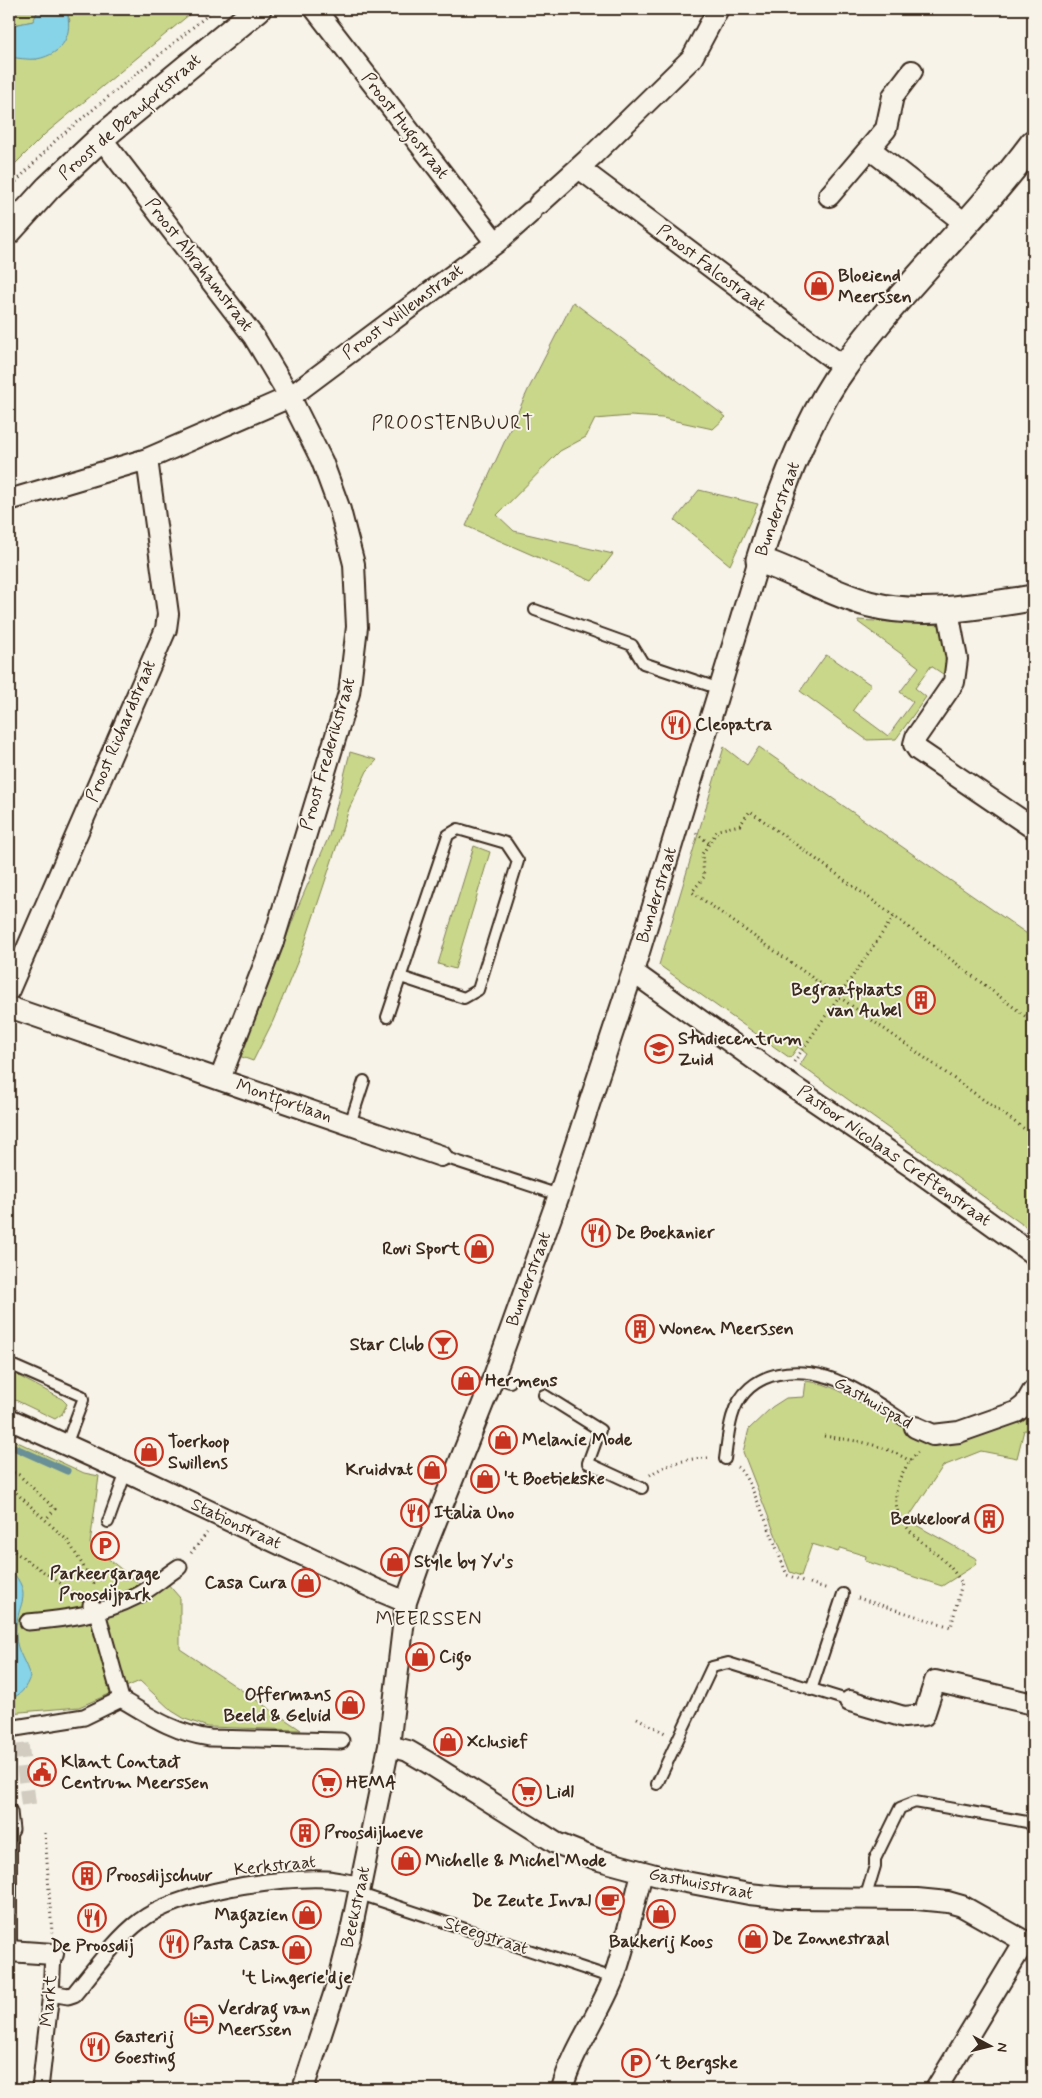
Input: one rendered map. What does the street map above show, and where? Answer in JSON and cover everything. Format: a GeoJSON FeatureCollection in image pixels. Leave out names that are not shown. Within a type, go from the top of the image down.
{"type":"FeatureCollection","features":[{"type":"Feature","properties":{"kind":"street","name":"Proost de Beaufortstraat"},"geometry":{"type":"LineString","coordinates":[[9,231],[48,188],[101,138],[258,9]]}},
{"type":"Feature","properties":{"kind":"street","name":"Proost Hugostraat"},"geometry":{"type":"LineString","coordinates":[[315,9],[496,243]]}},
{"type":"Feature","properties":{"kind":"street","name":"Proost Willemstraat"},"geometry":{"type":"LineString","coordinates":[[9,500],[147,459],[290,397],[496,243],[535,208],[692,58],[718,9]]}},
{"type":"Feature","properties":{"kind":"street"},"geometry":{"type":"LineString","coordinates":[[829,196],[886,129],[893,96],[912,70]]}},
{"type":"Feature","properties":{"kind":"street","name":"Proost Abrahamstraat"},"geometry":{"type":"LineString","coordinates":[[101,138],[254,337],[290,397]]}},
{"type":"Feature","properties":{"kind":"street"},"geometry":{"type":"LineString","coordinates":[[870,149],[966,224]]}},
{"type":"Feature","properties":{"kind":"street","name":"Bunderstraat"},"geometry":{"type":"LineString","coordinates":[[406,1602],[422,1556],[502,1379],[559,1195],[632,972],[773,514],[792,468],[816,415],[844,367],[892,308],[1027,155]]}},
{"type":"Feature","properties":{"kind":"street","name":"Proost Falcostraat"},"geometry":{"type":"LineString","coordinates":[[579,168],[844,367]]}},
{"type":"Feature","properties":{"kind":"street","name":"Proost Frederikstraat"},"geometry":{"type":"LineString","coordinates":[[220,1079],[273,942],[349,693],[357,627],[354,564],[340,510],[322,461],[290,397]]}},
{"type":"Feature","properties":{"kind":"street","name":"Proost Richardstraat"},"geometry":{"type":"LineString","coordinates":[[9,990],[166,629],[168,614],[147,459]]}},
{"type":"Feature","properties":{"kind":"street"},"geometry":{"type":"LineString","coordinates":[[759,560],[786,569],[848,597],[869,604],[891,608],[948,611],[1033,598]]}},
{"type":"Feature","properties":{"kind":"street"},"geometry":{"type":"LineString","coordinates":[[948,611],[957,659],[954,682],[916,737],[914,744],[918,750],[1033,828]]}},
{"type":"Feature","properties":{"kind":"street","name":"Pastoor Nicolaas Creftenstraat"},"geometry":{"type":"LineString","coordinates":[[632,972],[782,1079],[912,1167],[1033,1254]]}},
{"type":"Feature","properties":{"kind":"street","name":"Montfortlaan"},"geometry":{"type":"LineString","coordinates":[[9,1007],[441,1156]]}},
{"type":"Feature","properties":{"kind":"street","name":"Gasthuispad"},"geometry":{"type":"LineString","coordinates":[[921,1430],[959,1432],[1016,1412],[1024,1406],[1033,1392]]}},
{"type":"Feature","properties":{"kind":"street","name":"Stationstraat"},"geometry":{"type":"LineString","coordinates":[[9,1418],[357,1581],[406,1602]]}},
{"type":"Feature","properties":{"kind":"street"},"geometry":{"type":"LineString","coordinates":[[28,1622],[73,1618],[99,1607],[138,1595],[179,1567]]}},
{"type":"Feature","properties":{"kind":"street","name":"Beekstraat"},"geometry":{"type":"LineString","coordinates":[[303,2089],[339,1979],[360,1889],[389,1746],[406,1602]]}},
{"type":"Feature","properties":{"kind":"street"},"geometry":{"type":"LineString","coordinates":[[99,1607],[121,1699],[168,1727],[193,1736],[210,1738],[341,1741]]}},
{"type":"Feature","properties":{"kind":"street"},"geometry":{"type":"LineString","coordinates":[[850,1701],[904,1717],[924,1715],[935,1681],[1033,1704]]}},
{"type":"Feature","properties":{"kind":"street"},"geometry":{"type":"LineString","coordinates":[[9,1729],[84,1717],[121,1699]]}},
{"type":"Feature","properties":{"kind":"street","name":"Gasthuisstraat"},"geometry":{"type":"LineString","coordinates":[[389,1746],[408,1751],[428,1762],[556,1843],[599,1860],[642,1872],[749,1894],[788,1898],[917,1899],[948,1902],[962,1906],[1029,1943]]}},
{"type":"Feature","properties":{"kind":"street"},"geometry":{"type":"LineString","coordinates":[[9,1812],[11,1830]]}},
{"type":"Feature","properties":{"kind":"street"},"geometry":{"type":"LineString","coordinates":[[562,2089],[568,2066],[613,1978],[629,1928],[642,1872]]}},
{"type":"Feature","properties":{"kind":"street","name":"Kerkstraat"},"geometry":{"type":"LineString","coordinates":[[51,1993],[68,1996],[74,1994],[137,1916],[228,1889],[287,1881],[323,1879],[360,1889]]}},
{"type":"Feature","properties":{"kind":"street"},"geometry":{"type":"LineString","coordinates":[[936,2089],[1029,1943]]}},
{"type":"Feature","properties":{"kind":"street","name":"Markt"},"geometry":{"type":"LineString","coordinates":[[10,1951],[53,1954],[51,1993],[40,2089]]}},
{"type":"Feature","properties":{"kind":"lane"},"geometry":{"type":"LineString","coordinates":[[535,610],[632,645],[643,663],[720,689]]}},
{"type":"Feature","properties":{"kind":"lane"},"geometry":{"type":"LineString","coordinates":[[387,1017],[448,835],[458,829],[506,842],[518,861],[478,990],[464,998],[401,977]]}},
{"type":"Feature","properties":{"kind":"lane"},"geometry":{"type":"LineString","coordinates":[[350,1124],[364,1081]]}},
{"type":"Feature","properties":{"kind":"lane","name":"Montfortlaan"},"geometry":{"type":"LineString","coordinates":[[441,1156],[559,1195]]}},
{"type":"Feature","properties":{"kind":"lane"},"geometry":{"type":"LineString","coordinates":[[9,1364],[82,1396],[84,1400],[66,1445]]}},
{"type":"Feature","properties":{"kind":"lane","name":"Gasthuispad"},"geometry":{"type":"LineString","coordinates":[[725,1459],[732,1416],[741,1400],[754,1383],[770,1376],[790,1372],[809,1373],[844,1383],[921,1430]]}},
{"type":"Feature","properties":{"kind":"lane"},"geometry":{"type":"LineString","coordinates":[[544,1395],[600,1430],[588,1463],[642,1488]]}},
{"type":"Feature","properties":{"kind":"lane"},"geometry":{"type":"LineString","coordinates":[[108,1522],[126,1472]]}},
{"type":"Feature","properties":{"kind":"lane"},"geometry":{"type":"LineString","coordinates":[[811,1690],[843,1594]]}},
{"type":"Feature","properties":{"kind":"lane"},"geometry":{"type":"LineString","coordinates":[[657,1784],[712,1667],[728,1663],[850,1701]]}},
{"type":"Feature","properties":{"kind":"lane"},"geometry":{"type":"LineString","coordinates":[[864,1899],[875,1866],[875,1860],[900,1808],[915,1802],[1027,1822],[1033,1826]]}},
{"type":"Feature","properties":{"kind":"lane","name":"Markt"},"geometry":{"type":"LineString","coordinates":[[10,1951],[11,1830]]}},
{"type":"Feature","properties":{"kind":"lane","name":"Steegstraat"},"geometry":{"type":"LineString","coordinates":[[360,1889],[613,1978]]}},
{"type":"Feature","properties":{"kind":"path","name":"Proost de Beaufortstraat"},"geometry":{"type":"LineString","coordinates":[[9,189],[56,140],[215,9]]}},
{"type":"Feature","properties":{"kind":"path"},"geometry":{"type":"LineString","coordinates":[[1033,1022],[894,916],[750,811],[740,825],[718,830],[702,854],[704,877],[692,892],[1033,1136]]}},
{"type":"Feature","properties":{"kind":"path"},"geometry":{"type":"LineString","coordinates":[[705,839],[709,843]]}},
{"type":"Feature","properties":{"kind":"path"},"geometry":{"type":"LineString","coordinates":[[782,1079],[894,916]]}},
{"type":"Feature","properties":{"kind":"path"},"geometry":{"type":"LineString","coordinates":[[810,1583],[951,1627],[962,1583],[947,1563],[903,1522],[896,1500],[897,1486],[903,1469],[926,1444],[921,1430]]}},
{"type":"Feature","properties":{"kind":"path"},"geometry":{"type":"LineString","coordinates":[[824,1436],[874,1444],[892,1449],[910,1461]]}},
{"type":"Feature","properties":{"kind":"path"},"geometry":{"type":"LineString","coordinates":[[642,1488],[649,1476],[664,1467],[704,1458],[725,1459],[742,1470],[787,1575],[804,1581]]}},
{"type":"Feature","properties":{"kind":"path"},"geometry":{"type":"LineString","coordinates":[[9,1471],[19,1475],[55,1509],[46,1519]]}},
{"type":"Feature","properties":{"kind":"path"},"geometry":{"type":"LineString","coordinates":[[9,1486],[68,1541],[99,1607]]}},
{"type":"Feature","properties":{"kind":"path"},"geometry":{"type":"LineString","coordinates":[[9,1543],[15,1552],[99,1607]]}},
{"type":"Feature","properties":{"kind":"path"},"geometry":{"type":"LineString","coordinates":[[637,1718],[678,1739]]}},
{"type":"Feature","properties":{"kind":"path"},"geometry":{"type":"LineString","coordinates":[[45,1833],[53,1954]]}},
{"type":"Feature","properties":{"kind":"green space"},"geometry":{"type":"Polygon","coordinates":[[[9,9],[37,9],[37,13],[34,21],[9,26],[9,9]]]}},
{"type":"Feature","properties":{"kind":"green space"},"geometry":{"type":"Polygon","coordinates":[[[66,9],[196,9],[45,134],[9,170],[9,57],[37,59],[70,21],[66,9]]]}},
{"type":"Feature","properties":{"kind":"green space"},"geometry":{"type":"Polygon","coordinates":[[[573,302],[726,417],[713,429],[662,418],[630,416],[595,419],[586,437],[560,451],[497,515],[514,531],[613,554],[592,581],[466,526],[528,390],[573,302]]]}},
{"type":"Feature","properties":{"kind":"green space"},"geometry":{"type":"Polygon","coordinates":[[[699,490],[758,504],[730,565],[675,520],[699,490]]]}},
{"type":"Feature","properties":{"kind":"green space"},"geometry":{"type":"Polygon","coordinates":[[[858,620],[942,625],[947,650],[946,668],[943,674],[931,666],[915,688],[926,697],[896,739],[867,740],[800,691],[826,655],[832,658],[871,685],[853,710],[888,736],[913,702],[900,692],[919,667],[858,622],[858,620]]]}},
{"type":"Feature","properties":{"kind":"green space"},"geometry":{"type":"Polygon","coordinates":[[[724,747],[747,765],[759,747],[1033,938],[1033,1232],[800,1065],[807,1054],[798,1047],[790,1058],[659,965],[724,747]]]}},
{"type":"Feature","properties":{"kind":"green space"},"geometry":{"type":"Polygon","coordinates":[[[350,752],[377,760],[367,771],[349,809],[303,948],[273,1021],[253,1061],[239,1056],[257,1015],[297,909],[329,836],[350,752]]]}},
{"type":"Feature","properties":{"kind":"green space"},"geometry":{"type":"Polygon","coordinates":[[[474,846],[490,852],[455,969],[438,964],[474,846]]]}},
{"type":"Feature","properties":{"kind":"green space"},"geometry":{"type":"Polygon","coordinates":[[[9,1371],[62,1399],[67,1404],[62,1414],[55,1419],[9,1397],[9,1371]]]}},
{"type":"Feature","properties":{"kind":"green space"},"geometry":{"type":"Polygon","coordinates":[[[806,1381],[823,1384],[838,1390],[937,1446],[967,1440],[1016,1423],[1033,1400],[1033,1431],[1024,1430],[1017,1458],[981,1451],[943,1466],[907,1520],[977,1559],[975,1565],[942,1586],[865,1561],[866,1556],[840,1548],[838,1552],[812,1544],[801,1576],[790,1572],[743,1452],[749,1429],[772,1407],[786,1398],[804,1397],[806,1381]]]}},
{"type":"Feature","properties":{"kind":"green space"},"geometry":{"type":"Polygon","coordinates":[[[9,1438],[84,1473],[99,1476],[90,1544],[152,1594],[167,1583],[180,1598],[180,1649],[301,1730],[208,1727],[185,1719],[172,1711],[140,1681],[79,1707],[9,1713],[9,1438]]]}},
{"type":"Feature","properties":{"kind":"water"},"geometry":{"type":"Polygon","coordinates":[[[37,9],[66,9],[69,26],[65,41],[54,52],[37,59],[9,57],[9,26],[33,21],[37,9]]]}},
{"type":"Feature","properties":{"kind":"water"},"geometry":{"type":"Polygon","coordinates":[[[9,1568],[22,1587],[22,1601],[16,1625],[16,1641],[30,1677],[20,1694],[9,1698],[9,1568]]]}},
{"type":"Feature","properties":{"kind":"waterway"},"geometry":{"type":"LineString","coordinates":[[9,1445],[67,1471]]}},
{"type":"Feature","properties":{"kind":"tunnel"},"geometry":{"type":"LineString","coordinates":[[21,1744],[29,1808]]}},
{"type":"Feature","properties":{"kind":"place","name":"Bloeiend Meerssen"},"geometry":{"type":"Point","coordinates":[819,286]}},
{"type":"Feature","properties":{"kind":"place","name":"Cleopatra"},"geometry":{"type":"Point","coordinates":[676,725]}},
{"type":"Feature","properties":{"kind":"place","name":"Begraafplaats van Aubel"},"geometry":{"type":"Point","coordinates":[921,1000]}},
{"type":"Feature","properties":{"kind":"place","name":"Studiecentrum Zuid"},"geometry":{"type":"Point","coordinates":[659,1049]}},
{"type":"Feature","properties":{"kind":"place","name":"De Boekanier"},"geometry":{"type":"Point","coordinates":[596,1233]}},
{"type":"Feature","properties":{"kind":"place","name":"Rovi Sport"},"geometry":{"type":"Point","coordinates":[479,1249]}},
{"type":"Feature","properties":{"kind":"place","name":"Wonen Meerssen"},"geometry":{"type":"Point","coordinates":[640,1329]}},
{"type":"Feature","properties":{"kind":"place","name":"Star Club"},"geometry":{"type":"Point","coordinates":[443,1345]}},
{"type":"Feature","properties":{"kind":"place","name":"Hermens"},"geometry":{"type":"Point","coordinates":[466,1381]}},
{"type":"Feature","properties":{"kind":"place","name":"Melanie Mode"},"geometry":{"type":"Point","coordinates":[503,1440]}},
{"type":"Feature","properties":{"kind":"place","name":"Toerkoop Swillens"},"geometry":{"type":"Point","coordinates":[149,1452]}},
{"type":"Feature","properties":{"kind":"place","name":"Kruidvat"},"geometry":{"type":"Point","coordinates":[432,1470]}},
{"type":"Feature","properties":{"kind":"place","name":"'t Boetiekske"},"geometry":{"type":"Point","coordinates":[485,1479]}},
{"type":"Feature","properties":{"kind":"place","name":"Italia Uno"},"geometry":{"type":"Point","coordinates":[415,1513]}},
{"type":"Feature","properties":{"kind":"place","name":"Beukeloord"},"geometry":{"type":"Point","coordinates":[989,1519]}},
{"type":"Feature","properties":{"kind":"place","name":"Parkeergarage Proosdijpark"},"geometry":{"type":"Point","coordinates":[105,1546]}},
{"type":"Feature","properties":{"kind":"place","name":"Style by Yv's"},"geometry":{"type":"Point","coordinates":[395,1562]}},
{"type":"Feature","properties":{"kind":"place","name":"Casa Cura"},"geometry":{"type":"Point","coordinates":[306,1583]}},
{"type":"Feature","properties":{"kind":"place","name":"Cigo"},"geometry":{"type":"Point","coordinates":[420,1657]}},
{"type":"Feature","properties":{"kind":"place","name":"Offermans Beeld & Geluid"},"geometry":{"type":"Point","coordinates":[350,1705]}},
{"type":"Feature","properties":{"kind":"place","name":"Xclusief"},"geometry":{"type":"Point","coordinates":[448,1742]}},
{"type":"Feature","properties":{"kind":"place","name":"Klant Contact Centrum Meerssen"},"geometry":{"type":"Point","coordinates":[42,1772]}},
{"type":"Feature","properties":{"kind":"place","name":"HEMA"},"geometry":{"type":"Point","coordinates":[327,1783]}},
{"type":"Feature","properties":{"kind":"place","name":"Lidl"},"geometry":{"type":"Point","coordinates":[527,1792]}},
{"type":"Feature","properties":{"kind":"place","name":"Proosdijhoeve"},"geometry":{"type":"Point","coordinates":[305,1833]}},
{"type":"Feature","properties":{"kind":"place","name":"Michelle & Michel Mode"},"geometry":{"type":"Point","coordinates":[406,1861]}},
{"type":"Feature","properties":{"kind":"place","name":"Proosdijschuur"},"geometry":{"type":"Point","coordinates":[87,1876]}},
{"type":"Feature","properties":{"kind":"place","name":"De Zeute Inval"},"geometry":{"type":"Point","coordinates":[610,1901]}},
{"type":"Feature","properties":{"kind":"place","name":"Bakkerij Koos"},"geometry":{"type":"Point","coordinates":[661,1914]}},
{"type":"Feature","properties":{"kind":"place","name":"Magazien"},"geometry":{"type":"Point","coordinates":[307,1915]}},
{"type":"Feature","properties":{"kind":"place","name":"De Proosdij"},"geometry":{"type":"Point","coordinates":[92,1918]}},
{"type":"Feature","properties":{"kind":"place","name":"De Zonnestraal"},"geometry":{"type":"Point","coordinates":[753,1939]}},
{"type":"Feature","properties":{"kind":"place","name":"Pasta Casa"},"geometry":{"type":"Point","coordinates":[174,1944]}},
{"type":"Feature","properties":{"kind":"place","name":"'t Lingerie'dje"},"geometry":{"type":"Point","coordinates":[297,1950]}},
{"type":"Feature","properties":{"kind":"place","name":"Verdrag van Meerssen"},"geometry":{"type":"Point","coordinates":[199,2019]}},
{"type":"Feature","properties":{"kind":"place","name":"Gasterij Goesting"},"geometry":{"type":"Point","coordinates":[95,2047]}},
{"type":"Feature","properties":{"kind":"place","name":"´t Bergske"},"geometry":{"type":"Point","coordinates":[636,2063]}},
{"type":"Feature","properties":{"kind":"district","name":"PROOSTENBUURT"},"geometry":{"type":"Point","coordinates":[453,423]}},
{"type":"Feature","properties":{"kind":"district","name":"MEERSSEN"},"geometry":{"type":"Point","coordinates":[429,1619]}}]}
